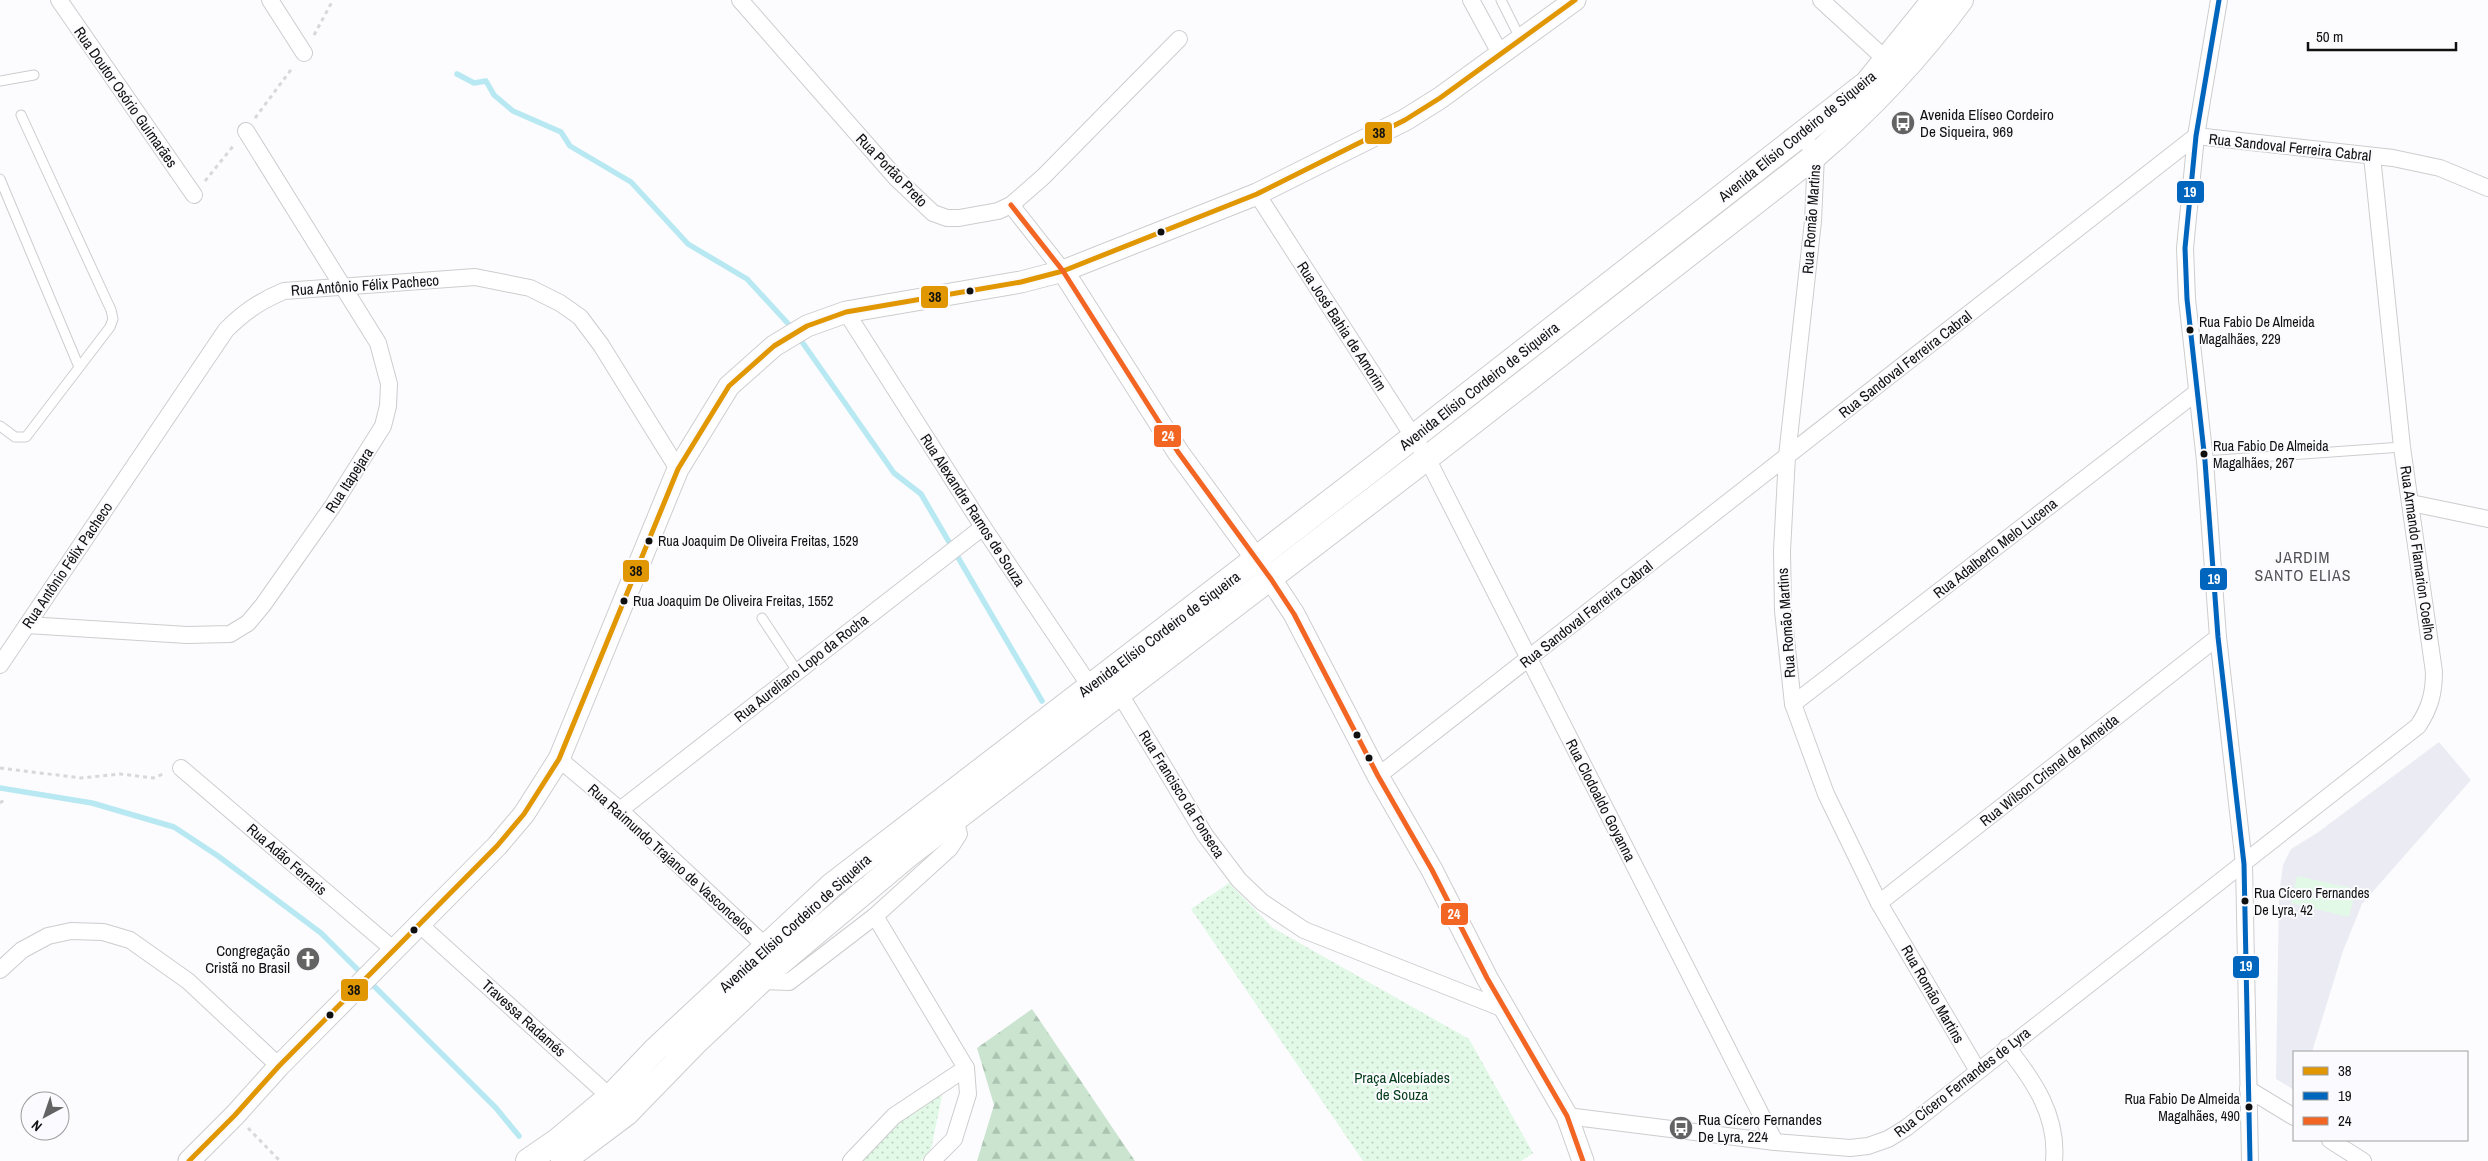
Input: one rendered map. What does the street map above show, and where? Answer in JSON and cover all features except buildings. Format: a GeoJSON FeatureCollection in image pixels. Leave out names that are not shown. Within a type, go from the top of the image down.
{"type":"FeatureCollection","features":[{"type":"Feature","properties":{"kind":"main road","name":"Avenida Elísio Cordeiro de Siqueira"},"geometry":{"type":"LineString","coordinates":[[528,1161],[610,1096],[656,1049],[774,954],[885,874],[1271,579],[1816,155],[1858,119],[1894,68],[1934,0]]}},
{"type":"Feature","properties":{"kind":"main road","name":"Avenida Elísio Cordeiro de Siqueira"},"geometry":{"type":"LineString","coordinates":[[563,1161],[626,1113],[697,1041],[761,981],[774,954],[832,885],[1257,560],[1802,135],[1867,82],[1894,68],[1961,0]]}},
{"type":"Feature","properties":{"kind":"street","name":"Rua Doutor Osório Guimarães"},"geometry":{"type":"LineString","coordinates":[[59,0],[194,195]]}},
{"type":"Feature","properties":{"kind":"street"},"geometry":{"type":"LineString","coordinates":[[270,0],[304,53]]}},
{"type":"Feature","properties":{"kind":"street","name":"Rua Portão Preto"},"geometry":{"type":"LineString","coordinates":[[740,0],[873,152],[933,213],[940,216],[959,218],[998,211],[1011,205],[1043,178],[1179,38]]}},
{"type":"Feature","properties":{"kind":"street"},"geometry":{"type":"LineString","coordinates":[[1472,0],[1501,55]]}},
{"type":"Feature","properties":{"kind":"street"},"geometry":{"type":"LineString","coordinates":[[189,1161],[235,1115],[279,1066],[497,846],[524,814],[559,759],[678,469],[729,386],[774,346],[788,336],[837,315],[1021,282],[1063,271],[1257,194],[1405,120],[1501,55],[1576,0]]}},
{"type":"Feature","properties":{"kind":"street"},"geometry":{"type":"LineString","coordinates":[[1821,0],[1894,68]]}},
{"type":"Feature","properties":{"kind":"street"},"geometry":{"type":"LineString","coordinates":[[2219,0],[2196,136],[2185,248],[2187,299],[2205,461],[2218,637],[2244,864],[2250,1161]]}},
{"type":"Feature","properties":{"kind":"street","name":"Rua Itapejara"},"geometry":{"type":"LineString","coordinates":[[27,625],[218,635],[230,634],[248,623],[263,605],[332,507],[382,426],[388,406],[389,384],[378,343],[246,130]]}},
{"type":"Feature","properties":{"kind":"street","name":"Rua Romão Martins"},"geometry":{"type":"LineString","coordinates":[[1802,135],[1816,155],[1813,221],[1787,456],[1782,551],[1783,611],[1793,704],[1826,794],[1879,903],[1978,1071]]}},
{"type":"Feature","properties":{"kind":"street","name":"Rua Sandoval Ferreira Cabral"},"geometry":{"type":"LineString","coordinates":[[1378,776],[2196,136],[2393,158],[2440,168],[2488,188]]}},
{"type":"Feature","properties":{"kind":"street","name":"Rua Armando Flamarion Coelho"},"geometry":{"type":"LineString","coordinates":[[2244,864],[2406,737],[2418,726],[2428,711],[2434,694],[2434,672],[2402,447],[2372,156]]}},
{"type":"Feature","properties":{"kind":"street","name":"Rua José Bahia de Amorim"},"geometry":{"type":"LineString","coordinates":[[1257,194],[1427,458]]}},
{"type":"Feature","properties":{"kind":"street"},"geometry":{"type":"LineString","coordinates":[[1011,205],[1063,271],[1178,452],[1271,579],[1294,614],[1378,776],[1432,870],[1487,978],[1567,1116],[1583,1161]]}},
{"type":"Feature","properties":{"kind":"street","name":"Rua Antônio Félix Pacheco"},"geometry":{"type":"LineString","coordinates":[[0,665],[226,330],[243,313],[260,301],[284,291],[342,285],[475,277],[530,288],[560,303],[580,317],[601,345],[678,469]]}},
{"type":"Feature","properties":{"kind":"street","name":"Rua Alexandre Ramos de Souza"},"geometry":{"type":"LineString","coordinates":[[837,315],[983,527],[1112,699]]}},
{"type":"Feature","properties":{"kind":"street","name":"Rua Adalberto Melo Lucena"},"geometry":{"type":"LineString","coordinates":[[1793,704],[2197,392]]}},
{"type":"Feature","properties":{"kind":"street","name":"Rua Clodoaldo Goyanna"},"geometry":{"type":"LineString","coordinates":[[1427,458],[1775,1142]]}},
{"type":"Feature","properties":{"kind":"street"},"geometry":{"type":"LineString","coordinates":[[2411,503],[2488,519]]}},
{"type":"Feature","properties":{"kind":"street","name":"Rua Aureliano Lopo da Rocha"},"geometry":{"type":"LineString","coordinates":[[620,810],[933,564],[983,527]]}},
{"type":"Feature","properties":{"kind":"street","name":"Rua Wilson Crisnel de Almeida"},"geometry":{"type":"LineString","coordinates":[[1879,903],[2218,637]]}},
{"type":"Feature","properties":{"kind":"street","name":"Rua Francisco da Fonseca"},"geometry":{"type":"LineString","coordinates":[[1112,699],[1205,835],[1239,880],[1262,902],[1304,930],[1504,1009]]}},
{"type":"Feature","properties":{"kind":"street","name":"Rua Raimundo Trajano de Vasconcelos"},"geometry":{"type":"LineString","coordinates":[[559,759],[620,810],[774,954]]}},
{"type":"Feature","properties":{"kind":"street","name":"Rua Adão Ferraris"},"geometry":{"type":"LineString","coordinates":[[181,768],[394,950]]}},
{"type":"Feature","properties":{"kind":"street"},"geometry":{"type":"LineString","coordinates":[[761,981],[789,982],[875,916],[950,848],[958,834],[955,819]]}},
{"type":"Feature","properties":{"kind":"street","name":"Rua Cícero Fernandes de Lyra"},"geometry":{"type":"LineString","coordinates":[[1567,1116],[1775,1142],[1850,1148],[1868,1146],[1888,1139],[1906,1128],[2007,1047],[2244,864]]}},
{"type":"Feature","properties":{"kind":"street"},"geometry":{"type":"LineString","coordinates":[[875,916],[966,1068],[968,1094],[954,1139],[932,1161]]}},
{"type":"Feature","properties":{"kind":"street","name":"Travessa Radamés"},"geometry":{"type":"LineString","coordinates":[[419,924],[610,1096],[626,1113]]}},
{"type":"Feature","properties":{"kind":"street"},"geometry":{"type":"LineString","coordinates":[[0,970],[22,950],[48,936],[71,931],[103,932],[130,940],[188,981],[279,1066]]}},
{"type":"Feature","properties":{"kind":"street"},"geometry":{"type":"LineString","coordinates":[[1458,991],[1487,978]]}},
{"type":"Feature","properties":{"kind":"street"},"geometry":{"type":"LineString","coordinates":[[2007,1047],[2028,1073],[2050,1115],[2055,1147],[2054,1161]]}},
{"type":"Feature","properties":{"kind":"street"},"geometry":{"type":"LineString","coordinates":[[851,1161],[894,1116],[966,1068]]}},
{"type":"Feature","properties":{"kind":"street"},"geometry":{"type":"LineString","coordinates":[[2248,1088],[2293,1117]]}},
{"type":"Feature","properties":{"kind":"street"},"geometry":{"type":"LineString","coordinates":[[2332,1141],[2363,1161]]}},
{"type":"Feature","properties":{"kind":"lane"},"geometry":{"type":"LineString","coordinates":[[1500,0],[1521,40]]}},
{"type":"Feature","properties":{"kind":"lane"},"geometry":{"type":"LineString","coordinates":[[0,81],[34,75]]}},
{"type":"Feature","properties":{"kind":"lane"},"geometry":{"type":"LineString","coordinates":[[0,426],[15,437],[26,437],[110,327],[113,319],[111,310],[21,115]]}},
{"type":"Feature","properties":{"kind":"lane"},"geometry":{"type":"LineString","coordinates":[[0,179],[79,367]]}},
{"type":"Feature","properties":{"kind":"lane"},"geometry":{"type":"LineString","coordinates":[[2205,461],[2402,447]]}},
{"type":"Feature","properties":{"kind":"lane"},"geometry":{"type":"LineString","coordinates":[[762,618],[797,671]]}},
{"type":"Feature","properties":{"kind":"path"},"geometry":{"type":"LineString","coordinates":[[194,195],[304,53],[333,0]]}},
{"type":"Feature","properties":{"kind":"path"},"geometry":{"type":"LineString","coordinates":[[0,768],[81,778],[120,774],[153,778],[181,768]]}},
{"type":"Feature","properties":{"kind":"path"},"geometry":{"type":"LineString","coordinates":[[0,803],[4,800]]}},
{"type":"Feature","properties":{"kind":"path"},"geometry":{"type":"LineString","coordinates":[[235,1115],[280,1161]]}},
{"type":"Feature","properties":{"kind":"shaded area"},"geometry":{"type":"Polygon","coordinates":[[[2439,742],[2471,780],[2362,904],[2343,951],[2312,1051],[2293,1051],[2293,1089],[2276,1079],[2279,895],[2283,865],[2291,849],[2317,833],[2439,742]]]}},
{"type":"Feature","properties":{"kind":"green space"},"geometry":{"type":"Polygon","coordinates":[[[2297,876],[2356,889],[2349,917],[2291,903],[2297,876]]]}},
{"type":"Feature","properties":{"kind":"green space","name":"Praça Alcebíades de Souza"},"geometry":{"type":"Polygon","coordinates":[[[1229,883],[1273,928],[1469,1039],[1533,1153],[1521,1161],[1363,1161],[1191,909],[1229,883]]]}},
{"type":"Feature","properties":{"kind":"green space"},"geometry":{"type":"Polygon","coordinates":[[[1032,1009],[1135,1161],[977,1161],[994,1105],[977,1048],[1032,1009]]]}},
{"type":"Feature","properties":{"kind":"green space"},"geometry":{"type":"Polygon","coordinates":[[[944,1086],[931,1149],[921,1161],[859,1161],[898,1119],[944,1086]]]}},
{"type":"Feature","properties":{"kind":"waterway"},"geometry":{"type":"LineString","coordinates":[[457,74],[474,83],[486,81],[494,95],[513,111],[561,132],[570,146],[631,182],[688,244],[747,279],[793,329],[894,473],[921,494],[1042,701]]}},
{"type":"Feature","properties":{"kind":"waterway"},"geometry":{"type":"LineString","coordinates":[[0,788],[92,803],[174,827],[218,856],[321,933],[496,1108],[519,1136]]}},
{"type":"Feature","properties":{"kind":"transit line","name":"38"},"geometry":{"type":"LineString","coordinates":[[189,1161],[235,1115],[279,1066],[497,846],[524,814],[559,759],[678,469],[729,386],[774,346],[807,326],[846,312],[1021,282],[1063,271],[1257,194],[1405,120],[1440,98],[1575,0]]}},
{"type":"Feature","properties":{"kind":"transit line","name":"19"},"geometry":{"type":"LineString","coordinates":[[2219,0],[2196,136],[2185,248],[2187,299],[2205,461],[2218,637],[2244,864],[2250,1161]]}},
{"type":"Feature","properties":{"kind":"transit line","name":"24"},"geometry":{"type":"LineString","coordinates":[[1011,205],[1063,271],[1178,452],[1271,579],[1294,614],[1378,776],[1432,870],[1487,978],[1567,1116],[1583,1161]]}},
{"type":"Feature","properties":{"kind":"place","name":"Avenida Elíseo Cordeiro De Siqueira, 969"},"geometry":{"type":"Point","coordinates":[1903,123]}},
{"type":"Feature","properties":{"kind":"place","name":"Rua Fabio De Almeida Magalhães, 229"},"geometry":{"type":"Point","coordinates":[2190,330]}},
{"type":"Feature","properties":{"kind":"place","name":"Rua Fabio De Almeida Magalhães, 267"},"geometry":{"type":"Point","coordinates":[2204,454]}},
{"type":"Feature","properties":{"kind":"place","name":"Rua Joaquim De Oliveira Freitas, 1529"},"geometry":{"type":"Point","coordinates":[649,541]}},
{"type":"Feature","properties":{"kind":"place","name":"Rua Joaquim De Oliveira Freitas, 1552"},"geometry":{"type":"Point","coordinates":[624,601]}},
{"type":"Feature","properties":{"kind":"place","name":"Rua Cícero Fernandes De Lyra, 42"},"geometry":{"type":"Point","coordinates":[2245,901]}},
{"type":"Feature","properties":{"kind":"place","name":"Congregação Cristã no Brasil"},"geometry":{"type":"Point","coordinates":[308,959]}},
{"type":"Feature","properties":{"kind":"place","name":"Rua Fabio De Almeida Magalhães, 490"},"geometry":{"type":"Point","coordinates":[2249,1107]}},
{"type":"Feature","properties":{"kind":"place","name":"Rua Cícero Fernandes De Lyra, 224"},"geometry":{"type":"Point","coordinates":[1681,1128]}},
{"type":"Feature","properties":{"kind":"district","name":"JARDIM SANTO ELIAS"},"geometry":{"type":"Point","coordinates":[2303,566]}}]}
